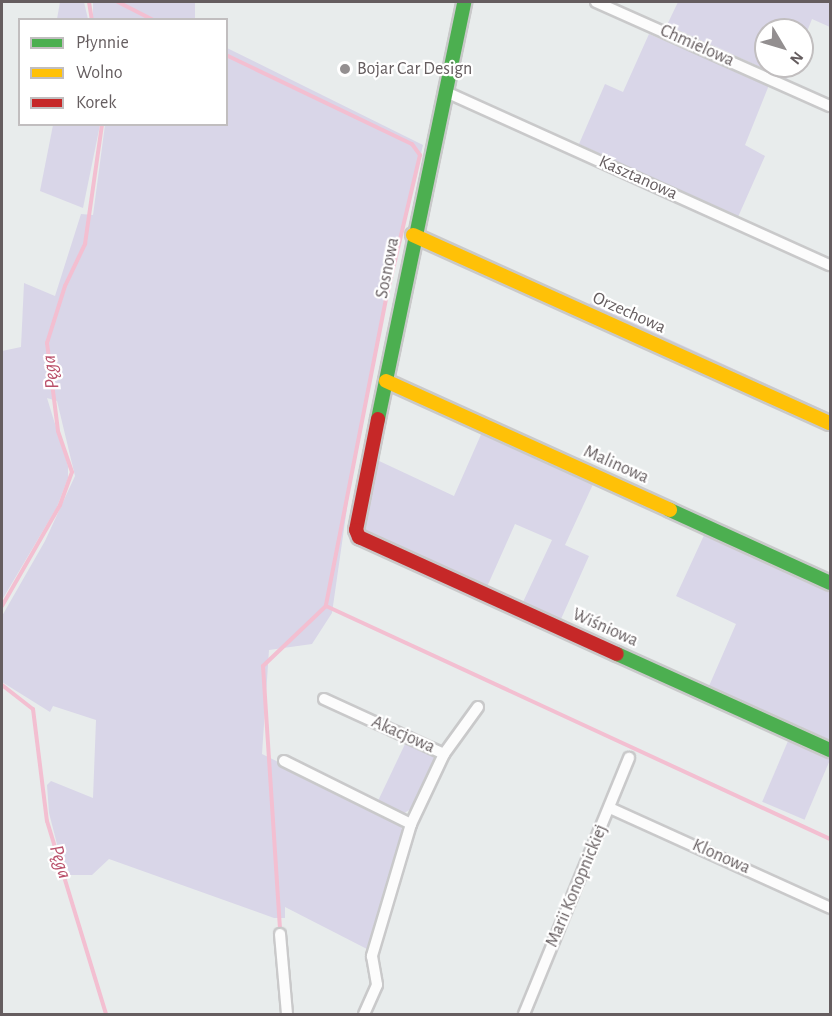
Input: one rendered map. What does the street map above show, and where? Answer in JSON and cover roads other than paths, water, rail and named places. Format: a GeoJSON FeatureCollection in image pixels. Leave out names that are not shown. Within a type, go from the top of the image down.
{"type":"FeatureCollection","features":[{"type":"Feature","properties":{"kind":"street","name":"Sosnowa"},"geometry":{"type":"LineString","coordinates":[[363,540],[356,530],[412,235],[446,92],[464,2]]}},
{"type":"Feature","properties":{"kind":"street","name":"Chmielowa"},"geometry":{"type":"LineString","coordinates":[[596,2],[830,104]]}},
{"type":"Feature","properties":{"kind":"street","name":"Kasztanowa"},"geometry":{"type":"LineString","coordinates":[[446,92],[831,265]]}},
{"type":"Feature","properties":{"kind":"street","name":"Orzechowa"},"geometry":{"type":"LineString","coordinates":[[412,235],[831,423]]}},
{"type":"Feature","properties":{"kind":"street","name":"Malinowa"},"geometry":{"type":"LineString","coordinates":[[386,381],[831,583]]}},
{"type":"Feature","properties":{"kind":"street","name":"Wiśniowa"},"geometry":{"type":"LineString","coordinates":[[363,540],[831,750]]}},
{"type":"Feature","properties":{"kind":"street","name":"Akacjowa"},"geometry":{"type":"LineString","coordinates":[[324,699],[444,754],[411,824],[372,956],[377,985],[364,1014]]}},
{"type":"Feature","properties":{"kind":"street"},"geometry":{"type":"LineString","coordinates":[[444,754],[478,707]]}},
{"type":"Feature","properties":{"kind":"street","name":"Marii Konopnickiej"},"geometry":{"type":"LineString","coordinates":[[524,1014],[629,758]]}},
{"type":"Feature","properties":{"kind":"street"},"geometry":{"type":"LineString","coordinates":[[284,761],[411,824]]}},
{"type":"Feature","properties":{"kind":"street","name":"Klonowa"},"geometry":{"type":"LineString","coordinates":[[610,808],[831,908]]}},
{"type":"Feature","properties":{"kind":"street"},"geometry":{"type":"LineString","coordinates":[[280,933],[287,1014]]}},
{"type":"Feature","properties":{"kind":"waterway","name":"Pęga"},"geometry":{"type":"LineString","coordinates":[[89,2],[92,18]]}},
{"type":"Feature","properties":{"kind":"waterway"},"geometry":{"type":"LineString","coordinates":[[118,2],[149,18]]}},
{"type":"Feature","properties":{"kind":"waterway"},"geometry":{"type":"LineString","coordinates":[[228,56],[412,144],[420,155],[386,299],[326,606],[263,666],[280,928]]}},
{"type":"Feature","properties":{"kind":"waterway","name":"Pęga"},"geometry":{"type":"LineString","coordinates":[[2,606],[60,505],[72,472],[58,431],[47,343],[65,286],[85,244],[102,126]]}},
{"type":"Feature","properties":{"kind":"waterway"},"geometry":{"type":"LineString","coordinates":[[326,606],[830,839]]}},
{"type":"Feature","properties":{"kind":"waterway","name":"Pęga"},"geometry":{"type":"LineString","coordinates":[[2,685],[33,709],[47,821],[106,1014]]}},
{"type":"Feature","properties":{"kind":"place","name":"Bojar Car Design"},"geometry":{"type":"Point","coordinates":[345,69]}}]}
